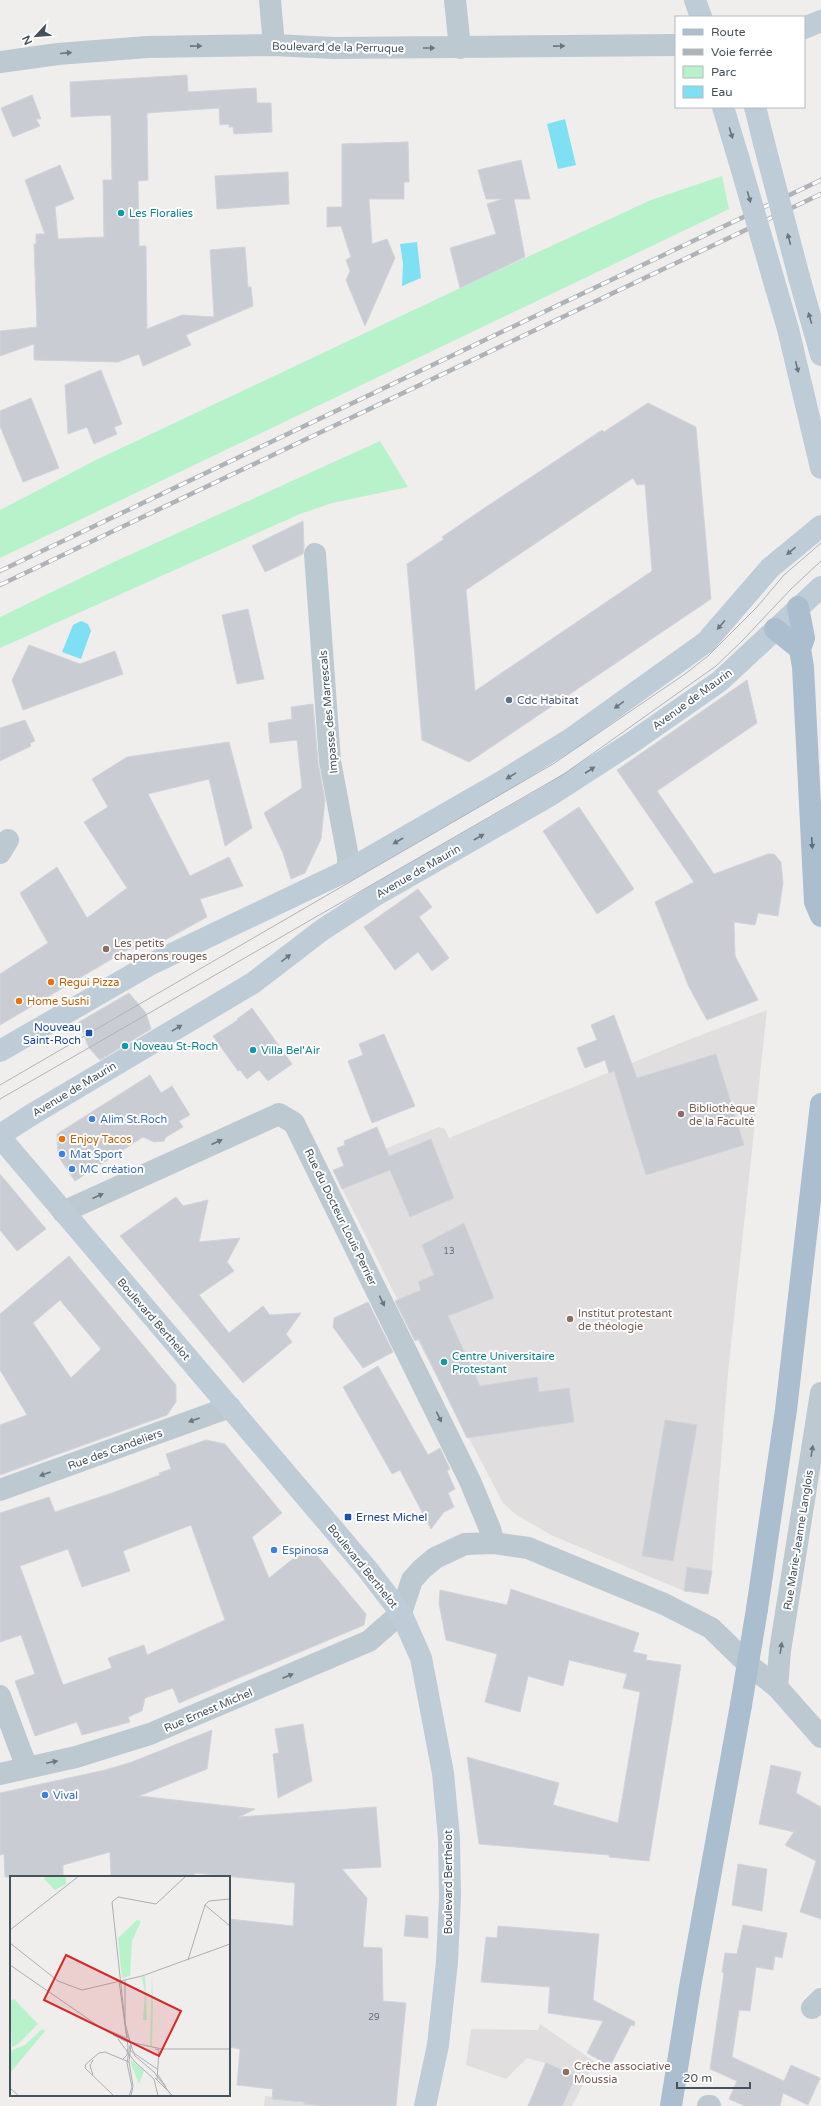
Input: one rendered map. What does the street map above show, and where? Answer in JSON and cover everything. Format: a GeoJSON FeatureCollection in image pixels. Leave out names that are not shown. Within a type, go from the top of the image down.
{"type":"FeatureCollection","features":[{"type":"Feature","properties":{"kind":"main road"},"geometry":{"type":"LineString","coordinates":[[798,607],[804,638],[800,649],[803,667],[815,902],[821,916]]}},
{"type":"Feature","properties":{"kind":"main road"},"geometry":{"type":"LineString","coordinates":[[775,628],[800,649]]}},
{"type":"Feature","properties":{"kind":"main road"},"geometry":{"type":"LineString","coordinates":[[671,2106],[690,1987],[757,1609],[786,1410],[821,1104]]}},
{"type":"Feature","properties":{"kind":"street"},"geometry":{"type":"LineString","coordinates":[[270,0],[274,45]]}},
{"type":"Feature","properties":{"kind":"street"},"geometry":{"type":"LineString","coordinates":[[455,0],[460,48]]}},
{"type":"Feature","properties":{"kind":"street"},"geometry":{"type":"LineString","coordinates":[[695,0],[701,16]]}},
{"type":"Feature","properties":{"kind":"street"},"geometry":{"type":"LineString","coordinates":[[805,28],[821,21]]}},
{"type":"Feature","properties":{"kind":"street","name":"Boulevard de la Perruque"},"geometry":{"type":"LineString","coordinates":[[0,62],[58,54],[147,47],[274,45],[334,48],[460,48],[675,45]]}},
{"type":"Feature","properties":{"kind":"street"},"geometry":{"type":"LineString","coordinates":[[723,108],[788,329],[820,465]]}},
{"type":"Feature","properties":{"kind":"street"},"geometry":{"type":"LineString","coordinates":[[755,108],[821,355]]}},
{"type":"Feature","properties":{"kind":"street"},"geometry":{"type":"LineString","coordinates":[[0,1051],[151,964],[348,870],[501,782],[572,738],[697,650],[706,642],[770,568],[821,526]]}},
{"type":"Feature","properties":{"kind":"street","name":"Impasse des Marrescals"},"geometry":{"type":"LineString","coordinates":[[315,554],[330,761],[348,857],[348,870]]}},
{"type":"Feature","properties":{"kind":"street","name":"Avenue de Maurin"},"geometry":{"type":"LineString","coordinates":[[0,1136],[31,1114],[253,983],[322,930],[376,895],[562,788],[720,681],[775,628],[821,587]]}},
{"type":"Feature","properties":{"kind":"street","name":"Rue du Docteur Louis Perrier"},"geometry":{"type":"LineString","coordinates":[[63,1212],[279,1114],[294,1123],[470,1481],[490,1529],[494,1543]]}},
{"type":"Feature","properties":{"kind":"street","name":"Boulevard Berthelot"},"geometry":{"type":"LineString","coordinates":[[0,1136],[365,1567],[401,1613],[421,1658],[443,1773],[449,1838],[450,1897],[447,1962],[438,2045],[425,2106]]}},
{"type":"Feature","properties":{"kind":"street","name":"Rue Marie-Jeanne Langlois"},"geometry":{"type":"LineString","coordinates":[[777,1687],[780,1651],[821,1393]]}},
{"type":"Feature","properties":{"kind":"street","name":"Rue des Candeliers"},"geometry":{"type":"LineString","coordinates":[[0,1490],[230,1407]]}},
{"type":"Feature","properties":{"kind":"street"},"geometry":{"type":"LineString","coordinates":[[401,1613],[412,1580],[435,1558],[465,1544],[494,1543],[528,1548],[664,1604],[711,1628],[750,1666],[777,1687],[821,1737]]}},
{"type":"Feature","properties":{"kind":"street","name":"Rue Ernest Michel"},"geometry":{"type":"LineString","coordinates":[[0,1774],[76,1757],[158,1731],[369,1641],[401,1613]]}},
{"type":"Feature","properties":{"kind":"street"},"geometry":{"type":"LineString","coordinates":[[0,1696],[27,1768]]}},
{"type":"Feature","properties":{"kind":"shaded area","name":"Institut protestant de théologie"},"geometry":{"type":"Polygon","coordinates":[[[767,1010],[728,1373],[712,1571],[687,1567],[684,1591],[551,1535],[515,1514],[503,1503],[416,1337],[333,1170],[439,1127],[445,1129],[449,1138],[683,1042],[767,1010]]]}},
{"type":"Feature","properties":{"kind":"shaded area","name":"Crèche associative Moussia"},"geometry":{"type":"Polygon","coordinates":[[[540,2024],[595,2062],[572,2106],[548,2106],[531,2099],[545,2063],[527,2058],[506,2079],[466,2065],[471,2029],[538,2030],[540,2024]]]}},
{"type":"Feature","properties":{"kind":"shaded area"},"geometry":{"type":"Polygon","coordinates":[[[265,2096],[356,2106],[264,2106],[265,2096]]]}},
{"type":"Feature","properties":{"kind":"green space"},"geometry":{"type":"Polygon","coordinates":[[[722,176],[729,209],[0,558],[0,510],[96,460],[456,290],[651,200],[722,176]]]}},
{"type":"Feature","properties":{"kind":"green space"},"geometry":{"type":"Polygon","coordinates":[[[380,441],[408,487],[332,503],[300,514],[0,648],[0,617],[114,562],[380,441]]]}},
{"type":"Feature","properties":{"kind":"water"},"geometry":{"type":"Polygon","coordinates":[[[565,119],[576,165],[558,169],[547,124],[565,119]]]}},
{"type":"Feature","properties":{"kind":"water"},"geometry":{"type":"Polygon","coordinates":[[[417,242],[421,278],[402,286],[403,264],[400,244],[417,242]]]}},
{"type":"Feature","properties":{"kind":"water"},"geometry":{"type":"Polygon","coordinates":[[[81,621],[88,624],[91,631],[81,659],[62,652],[73,625],[81,621]]]}},
{"type":"Feature","properties":{"kind":"building"},"geometry":{"type":"Polygon","coordinates":[[[187,75],[188,92],[256,88],[257,103],[271,103],[272,132],[234,134],[233,127],[229,127],[229,124],[220,125],[219,108],[147,113],[148,180],[138,181],[139,246],[146,246],[147,329],[182,315],[214,317],[210,250],[245,247],[248,287],[251,287],[253,306],[186,335],[191,345],[143,366],[139,354],[118,362],[34,360],[34,344],[0,356],[0,331],[37,327],[34,244],[36,244],[36,234],[45,234],[25,180],[60,165],[74,199],[55,207],[58,239],[104,237],[103,180],[112,180],[111,115],[71,117],[70,82],[187,75]]]}},
{"type":"Feature","properties":{"kind":"building"},"geometry":{"type":"Polygon","coordinates":[[[32,95],[41,119],[36,119],[40,126],[13,137],[1,108],[32,95]]]}},
{"type":"Feature","properties":{"kind":"building"},"geometry":{"type":"Polygon","coordinates":[[[408,142],[409,182],[404,182],[404,199],[369,199],[372,244],[387,239],[395,258],[365,326],[346,280],[350,271],[346,260],[351,257],[341,226],[327,227],[327,207],[342,207],[342,144],[408,142]]]}},
{"type":"Feature","properties":{"kind":"building"},"geometry":{"type":"Polygon","coordinates":[[[521,160],[530,199],[514,199],[525,257],[460,288],[450,248],[496,234],[487,204],[503,199],[486,199],[478,170],[521,160]]]}},
{"type":"Feature","properties":{"kind":"building"},"geometry":{"type":"Polygon","coordinates":[[[288,172],[289,204],[217,209],[215,176],[288,172]]]}},
{"type":"Feature","properties":{"kind":"building"},"geometry":{"type":"Polygon","coordinates":[[[101,370],[122,424],[114,427],[117,434],[94,444],[87,427],[68,434],[65,385],[101,370]]]}},
{"type":"Feature","properties":{"kind":"building"},"geometry":{"type":"Polygon","coordinates":[[[31,398],[59,468],[23,482],[0,426],[0,411],[31,398]]]}},
{"type":"Feature","properties":{"kind":"building"},"geometry":{"type":"Polygon","coordinates":[[[648,403],[696,427],[711,599],[469,762],[422,740],[407,564],[444,539],[442,537],[486,507],[602,430],[604,432],[648,403]],[[633,478],[466,590],[475,691],[652,571],[645,484],[637,485],[633,478]]]}},
{"type":"Feature","properties":{"kind":"building"},"geometry":{"type":"Polygon","coordinates":[[[303,521],[303,554],[265,572],[252,546],[303,521]]]}},
{"type":"Feature","properties":{"kind":"building"},"geometry":{"type":"Polygon","coordinates":[[[248,609],[264,679],[237,684],[222,615],[248,609]]]}},
{"type":"Feature","properties":{"kind":"building"},"geometry":{"type":"Polygon","coordinates":[[[29,645],[80,664],[115,651],[123,674],[23,710],[12,680],[29,645]]]}},
{"type":"Feature","properties":{"kind":"building"},"geometry":{"type":"Polygon","coordinates":[[[747,680],[757,723],[657,791],[714,874],[768,854],[774,854],[781,862],[783,883],[778,916],[758,913],[755,925],[734,922],[735,956],[758,1000],[707,1020],[689,987],[655,902],[694,882],[617,770],[747,680]]]}},
{"type":"Feature","properties":{"kind":"building"},"geometry":{"type":"Polygon","coordinates":[[[313,704],[318,762],[325,800],[321,839],[305,873],[291,879],[283,853],[264,813],[302,788],[297,740],[270,743],[268,723],[292,719],[291,707],[313,704]]]}},
{"type":"Feature","properties":{"kind":"building"},"geometry":{"type":"Polygon","coordinates":[[[25,720],[35,741],[30,743],[31,746],[0,761],[0,728],[25,720]]]}},
{"type":"Feature","properties":{"kind":"building"},"geometry":{"type":"Polygon","coordinates":[[[229,742],[252,828],[225,846],[209,779],[148,794],[190,876],[229,857],[243,886],[200,899],[207,917],[165,940],[127,950],[0,1025],[0,974],[48,943],[20,893],[57,867],[87,918],[127,888],[84,822],[108,807],[92,779],[127,757],[229,742]]]}},
{"type":"Feature","properties":{"kind":"building"},"geometry":{"type":"Polygon","coordinates":[[[579,807],[634,889],[597,914],[543,831],[579,807]]]}},
{"type":"Feature","properties":{"kind":"building"},"geometry":{"type":"Polygon","coordinates":[[[418,889],[432,907],[419,917],[449,958],[432,971],[418,952],[395,970],[364,927],[418,889]]]}},
{"type":"Feature","properties":{"kind":"building"},"geometry":{"type":"Polygon","coordinates":[[[129,993],[146,1013],[151,1029],[100,1060],[89,1048],[79,1022],[129,993]]]}},
{"type":"Feature","properties":{"kind":"building","name":"Villa Bel'Air"},"geometry":{"type":"Polygon","coordinates":[[[252,1008],[292,1064],[268,1081],[259,1070],[247,1079],[240,1070],[238,1071],[213,1036],[238,1020],[237,1019],[252,1008]]]}},
{"type":"Feature","properties":{"kind":"building","name":"Bibliothèque de la Faculté"},"geometry":{"type":"Polygon","coordinates":[[[614,1015],[637,1078],[716,1054],[744,1145],[646,1175],[614,1071],[609,1073],[605,1060],[585,1068],[577,1048],[597,1040],[591,1025],[614,1015]]]}},
{"type":"Feature","properties":{"kind":"building"},"geometry":{"type":"Polygon","coordinates":[[[384,1034],[415,1106],[372,1123],[348,1061],[363,1055],[359,1044],[384,1034]]]}},
{"type":"Feature","properties":{"kind":"building"},"geometry":{"type":"Polygon","coordinates":[[[150,1075],[161,1093],[172,1086],[190,1115],[179,1121],[183,1127],[166,1137],[164,1141],[154,1142],[143,1137],[75,1181],[58,1156],[57,1134],[150,1075]]]}},
{"type":"Feature","properties":{"kind":"building"},"geometry":{"type":"Polygon","coordinates":[[[377,1127],[389,1156],[431,1139],[454,1198],[410,1217],[390,1170],[342,1189],[333,1170],[344,1166],[337,1148],[345,1145],[344,1141],[377,1127]]]}},
{"type":"Feature","properties":{"kind":"building"},"geometry":{"type":"Polygon","coordinates":[[[0,1174],[46,1229],[17,1251],[0,1230],[0,1174]]]}},
{"type":"Feature","properties":{"kind":"building"},"geometry":{"type":"Polygon","coordinates":[[[176,1197],[183,1206],[208,1200],[199,1242],[240,1238],[227,1262],[234,1271],[199,1295],[229,1333],[263,1306],[270,1315],[301,1313],[286,1334],[292,1342],[243,1383],[120,1236],[176,1197]]]}},
{"type":"Feature","properties":{"kind":"building"},"geometry":{"type":"Polygon","coordinates":[[[464,1223],[494,1298],[448,1316],[480,1386],[537,1377],[539,1392],[569,1388],[574,1422],[467,1438],[419,1339],[415,1341],[395,1301],[421,1290],[418,1282],[434,1275],[422,1245],[464,1223]]]}},
{"type":"Feature","properties":{"kind":"building"},"geometry":{"type":"Polygon","coordinates":[[[69,1256],[176,1385],[176,1402],[167,1415],[0,1475],[0,1425],[27,1415],[0,1370],[0,1314],[69,1256]],[[60,1300],[33,1323],[71,1378],[101,1349],[60,1300]]]}},
{"type":"Feature","properties":{"kind":"building"},"geometry":{"type":"Polygon","coordinates":[[[368,1302],[393,1352],[363,1368],[333,1327],[334,1318],[368,1302]]]}},
{"type":"Feature","properties":{"kind":"building"},"geometry":{"type":"Polygon","coordinates":[[[378,1366],[428,1455],[440,1448],[450,1469],[447,1471],[455,1489],[448,1493],[454,1507],[444,1512],[431,1529],[400,1470],[392,1474],[343,1387],[378,1366]]]}},
{"type":"Feature","properties":{"kind":"building"},"geometry":{"type":"Polygon","coordinates":[[[665,1420],[697,1425],[673,1561],[642,1556],[665,1420]]]}},
{"type":"Feature","properties":{"kind":"building"},"geometry":{"type":"Polygon","coordinates":[[[206,1440],[225,1444],[282,1513],[252,1537],[269,1578],[309,1546],[366,1614],[364,1625],[179,1703],[173,1688],[145,1698],[142,1711],[128,1717],[130,1722],[82,1735],[77,1722],[35,1736],[15,1681],[35,1674],[21,1635],[0,1642],[0,1513],[49,1497],[55,1512],[112,1493],[160,1475],[159,1473],[171,1469],[166,1454],[206,1440]],[[191,1525],[123,1551],[130,1571],[82,1587],[68,1549],[20,1566],[63,1685],[112,1668],[108,1658],[144,1645],[147,1655],[225,1620],[191,1525]]]}},
{"type":"Feature","properties":{"kind":"building"},"geometry":{"type":"Polygon","coordinates":[[[687,1567],[712,1571],[708,1594],[684,1591],[687,1567]]]}},
{"type":"Feature","properties":{"kind":"building"},"geometry":{"type":"Polygon","coordinates":[[[511,1589],[639,1633],[633,1652],[647,1655],[646,1660],[681,1665],[649,1861],[609,1857],[609,1855],[479,1844],[467,1757],[559,1783],[553,1805],[618,1823],[640,1692],[623,1688],[627,1674],[569,1660],[563,1686],[528,1676],[520,1712],[485,1702],[497,1654],[446,1640],[439,1603],[440,1590],[507,1605],[511,1589]]]}},
{"type":"Feature","properties":{"kind":"building"},"geometry":{"type":"Polygon","coordinates":[[[303,1724],[312,1781],[278,1798],[273,1754],[279,1753],[275,1729],[303,1724]]]}},
{"type":"Feature","properties":{"kind":"building"},"geometry":{"type":"Polygon","coordinates":[[[212,1730],[207,1769],[139,1796],[255,1809],[239,1817],[376,1807],[381,1867],[342,1869],[367,1898],[363,1947],[382,1948],[383,2001],[406,2003],[396,2106],[324,2106],[304,2104],[304,2102],[272,2099],[273,2089],[237,2085],[240,2049],[230,2047],[230,1919],[293,1926],[295,1883],[195,1873],[194,1876],[111,1876],[110,1852],[63,1865],[63,1876],[5,1877],[4,1854],[0,1855],[0,1793],[105,1770],[132,1762],[212,1730]]]}},
{"type":"Feature","properties":{"kind":"building"},"geometry":{"type":"Polygon","coordinates":[[[771,1765],[801,1772],[796,1793],[821,1807],[821,1919],[800,1912],[816,1861],[785,1845],[794,1832],[759,1824],[771,1765]]]}},
{"type":"Feature","properties":{"kind":"building"},"geometry":{"type":"Polygon","coordinates":[[[738,1864],[767,1869],[762,1911],[732,1905],[738,1864]]]}},
{"type":"Feature","properties":{"kind":"building"},"geometry":{"type":"Polygon","coordinates":[[[406,1915],[428,1917],[428,1938],[404,1936],[406,1915]]]}},
{"type":"Feature","properties":{"kind":"building"},"geometry":{"type":"Polygon","coordinates":[[[743,1925],[787,1933],[782,1958],[775,1956],[773,1970],[756,1967],[750,2011],[739,2010],[732,2057],[784,2081],[791,2065],[820,2078],[808,2105],[783,2093],[780,2106],[745,2106],[729,2099],[737,2081],[710,2069],[724,1973],[722,1972],[725,1953],[737,1954],[743,1925]]]}},
{"type":"Feature","properties":{"kind":"building"},"geometry":{"type":"Polygon","coordinates":[[[498,1926],[599,1934],[593,2000],[635,2022],[634,2026],[631,2025],[610,2066],[587,2053],[603,2021],[548,2013],[550,1987],[481,1982],[486,1937],[497,1938],[498,1926]]]}},
{"type":"Feature","properties":{"kind":"building"},"geometry":{"type":"Polygon","coordinates":[[[546,2063],[576,2076],[562,2106],[528,2106],[546,2063]]]}},
{"type":"Feature","properties":{"kind":"tram line"},"geometry":{"type":"LineString","coordinates":[[0,1085],[553,764],[685,674],[708,656],[757,607],[784,575],[821,543]]}},
{"type":"Feature","properties":{"kind":"tram line"},"geometry":{"type":"LineString","coordinates":[[0,1099],[564,774],[716,666],[791,589],[821,561]]}},
{"type":"Feature","properties":{"kind":"railway"},"geometry":{"type":"LineString","coordinates":[[0,571],[821,180]]}},
{"type":"Feature","properties":{"kind":"railway"},"geometry":{"type":"LineString","coordinates":[[0,585],[821,194]]}},
{"type":"Feature","properties":{"kind":"place","name":"Les Floralies"},"geometry":{"type":"Point","coordinates":[121,213]}},
{"type":"Feature","properties":{"kind":"place","name":"Cdc Habitat"},"geometry":{"type":"Point","coordinates":[509,700]}},
{"type":"Feature","properties":{"kind":"place","name":"Les petits chaperons rouges"},"geometry":{"type":"Point","coordinates":[106,949]}},
{"type":"Feature","properties":{"kind":"place","name":"Regui Pizza"},"geometry":{"type":"Point","coordinates":[51,982]}},
{"type":"Feature","properties":{"kind":"place","name":"Home Sushi"},"geometry":{"type":"Point","coordinates":[19,1001]}},
{"type":"Feature","properties":{"kind":"place","name":"Nouveau Saint-Roch"},"geometry":{"type":"Point","coordinates":[89,1033]}},
{"type":"Feature","properties":{"kind":"place","name":"Noveau St-Roch"},"geometry":{"type":"Point","coordinates":[125,1046]}},
{"type":"Feature","properties":{"kind":"place","name":"Villa Bel'Air"},"geometry":{"type":"Point","coordinates":[253,1050]}},
{"type":"Feature","properties":{"kind":"place","name":"Bibliothèque de la Faculté"},"geometry":{"type":"Point","coordinates":[681,1114]}},
{"type":"Feature","properties":{"kind":"place","name":"Alim St.Roch"},"geometry":{"type":"Point","coordinates":[92,1119]}},
{"type":"Feature","properties":{"kind":"place","name":"Enjoy Tacos"},"geometry":{"type":"Point","coordinates":[62,1139]}},
{"type":"Feature","properties":{"kind":"place","name":"Mat Sport"},"geometry":{"type":"Point","coordinates":[62,1154]}},
{"type":"Feature","properties":{"kind":"place","name":"MC création"},"geometry":{"type":"Point","coordinates":[72,1169]}},
{"type":"Feature","properties":{"kind":"place","name":"Institut protestant de théologie"},"geometry":{"type":"Point","coordinates":[570,1319]}},
{"type":"Feature","properties":{"kind":"place","name":"Centre Universitaire Protestant"},"geometry":{"type":"Point","coordinates":[444,1362]}},
{"type":"Feature","properties":{"kind":"place","name":"Ernest Michel"},"geometry":{"type":"Point","coordinates":[348,1517]}},
{"type":"Feature","properties":{"kind":"place","name":"Espinosa"},"geometry":{"type":"Point","coordinates":[274,1550]}},
{"type":"Feature","properties":{"kind":"place","name":"Vival"},"geometry":{"type":"Point","coordinates":[45,1795]}},
{"type":"Feature","properties":{"kind":"place","name":"Crèche associative Moussia"},"geometry":{"type":"Point","coordinates":[566,2072]}}]}
